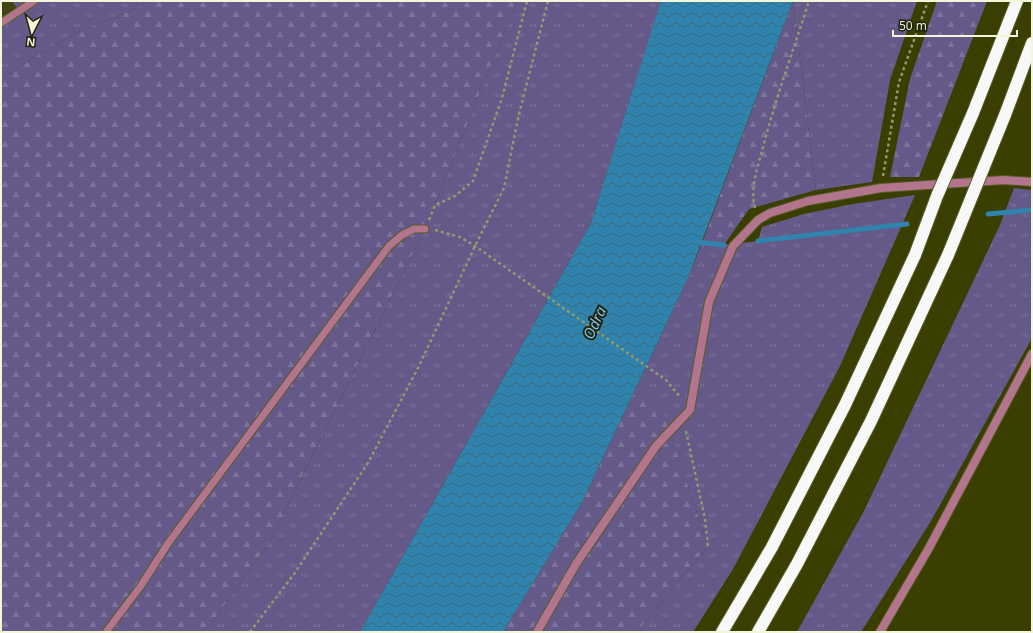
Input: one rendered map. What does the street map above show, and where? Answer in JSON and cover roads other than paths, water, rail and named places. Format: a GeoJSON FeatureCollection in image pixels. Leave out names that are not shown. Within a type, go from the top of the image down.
{"type":"FeatureCollection","features":[{"type":"Feature","properties":{"kind":"highway"},"geometry":{"type":"LineString","coordinates":[[722,632],[772,547],[842,412],[915,255],[1017,1]]}},
{"type":"Feature","properties":{"kind":"highway"},"geometry":{"type":"LineString","coordinates":[[758,632],[797,564],[871,421],[948,256],[1005,116],[1032,43]]}},
{"type":"Feature","properties":{"kind":"street"},"geometry":{"type":"LineString","coordinates":[[537,632],[576,564],[651,452],[690,410],[709,302],[733,246],[758,220],[770,213],[808,201],[881,188],[1004,180],[1032,182]]}},
{"type":"Feature","properties":{"kind":"street"},"geometry":{"type":"LineString","coordinates":[[880,632],[929,548],[1032,354]]}},
{"type":"Feature","properties":{"kind":"lane"},"geometry":{"type":"LineString","coordinates":[[1,24],[34,1]]}},
{"type":"Feature","properties":{"kind":"lane"},"geometry":{"type":"LineString","coordinates":[[106,632],[140,587],[169,542],[390,246],[402,235],[414,229],[425,230]]}},
{"type":"Feature","properties":{"kind":"water","name":"Odra"},"geometry":{"type":"Polygon","coordinates":[[[661,1],[793,1],[688,278],[581,504],[503,632],[360,632],[591,223],[661,1]]]}},
{"type":"Feature","properties":{"kind":"waterway"},"geometry":{"type":"LineString","coordinates":[[988,214],[1032,210]]}},
{"type":"Feature","properties":{"kind":"waterway"},"geometry":{"type":"LineString","coordinates":[[758,241],[907,224]]}},
{"type":"Feature","properties":{"kind":"waterway"},"geometry":{"type":"LineString","coordinates":[[696,242],[724,245]]}}]}
